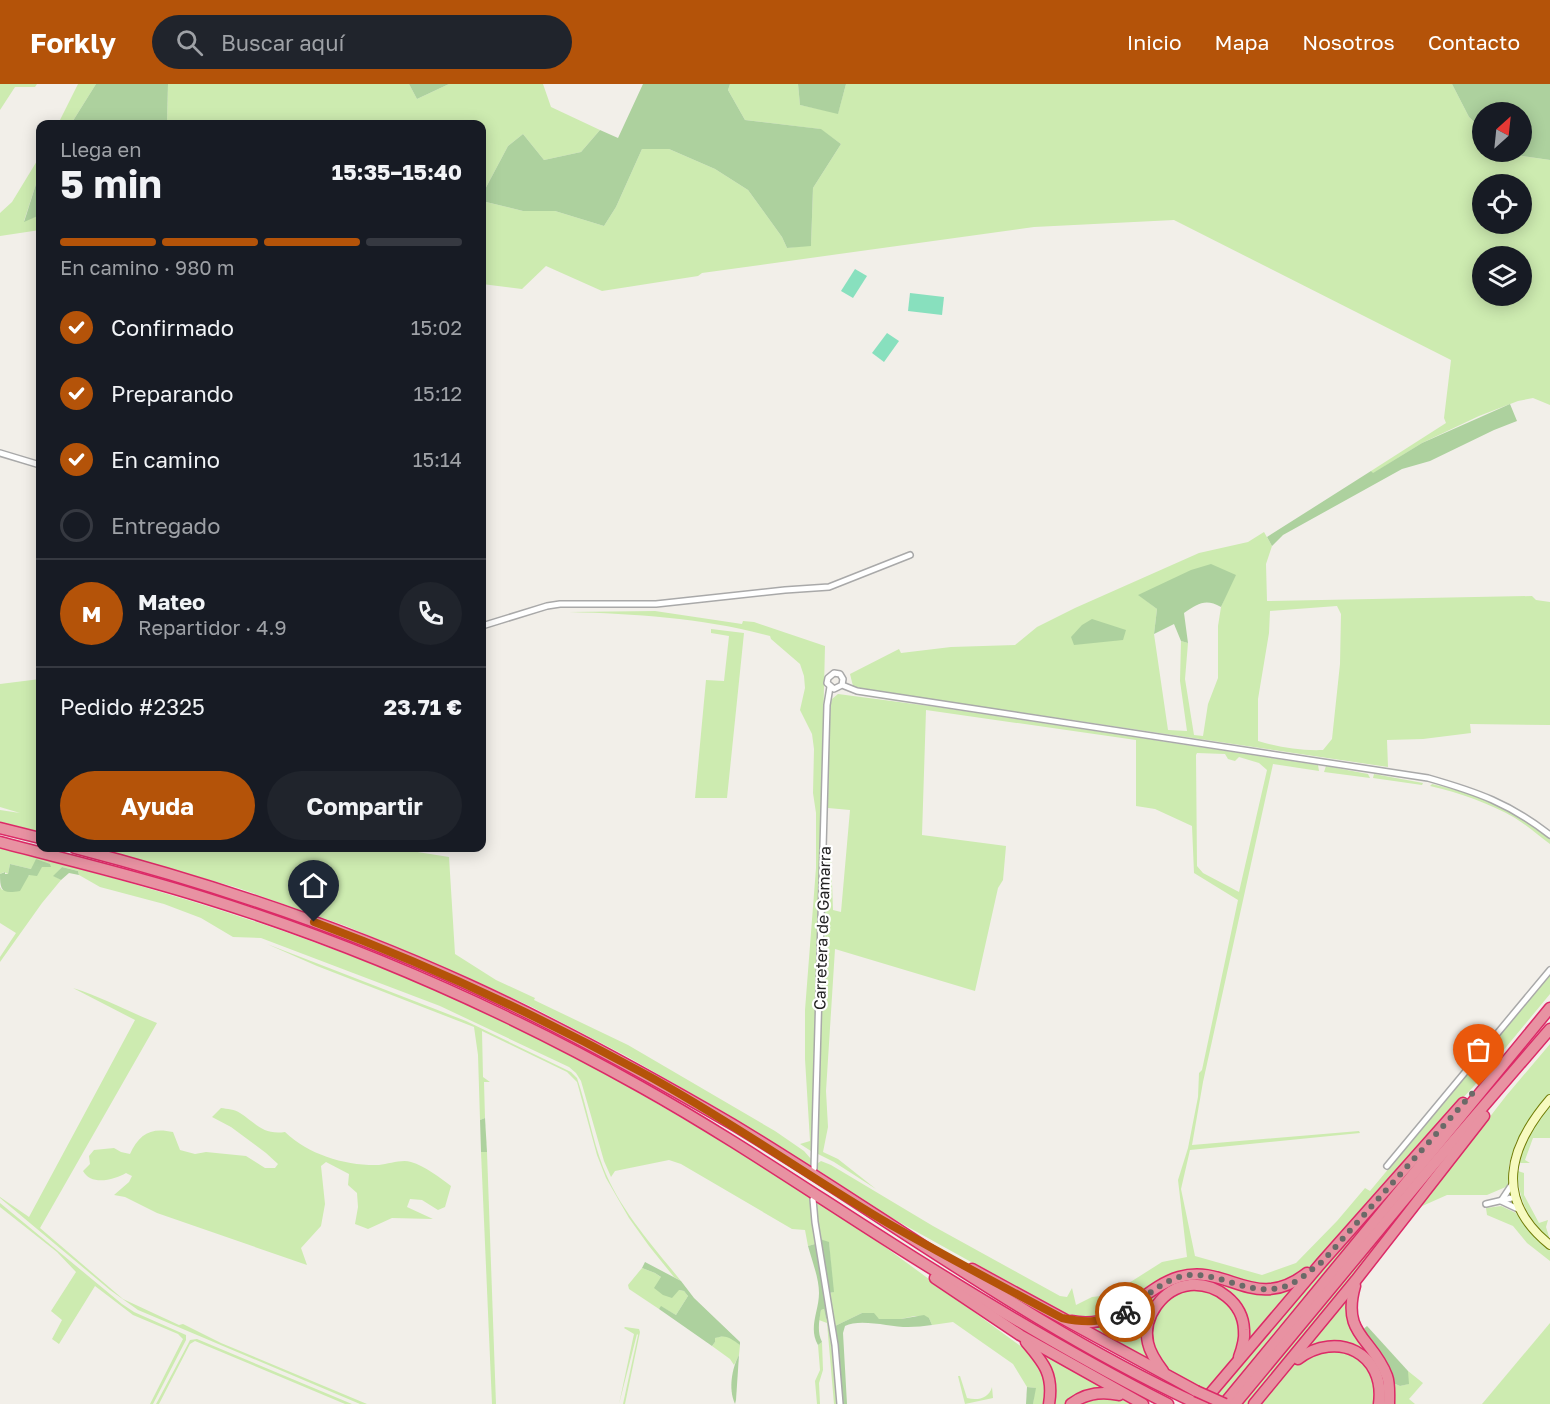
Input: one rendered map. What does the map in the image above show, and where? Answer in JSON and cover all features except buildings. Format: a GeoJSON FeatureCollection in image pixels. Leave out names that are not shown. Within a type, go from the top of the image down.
{"type":"FeatureCollection","features":[{"type":"Feature","properties":{"kind":"highway"},"geometry":{"type":"LineString","coordinates":[[0,828],[36,837]]}},
{"type":"Feature","properties":{"kind":"highway"},"geometry":{"type":"LineString","coordinates":[[0,842],[36,851]]}},
{"type":"Feature","properties":{"kind":"highway"},"geometry":{"type":"LineString","coordinates":[[38,852],[213,900],[323,939],[465,998],[544,1036],[640,1086],[1079,1357],[1168,1404]]}},
{"type":"Feature","properties":{"kind":"highway"},"geometry":{"type":"LineString","coordinates":[[89,852],[207,885],[274,907],[469,985],[549,1023],[645,1074],[734,1126],[1018,1306],[1095,1351],[1196,1400],[1225,1404],[1550,1008]]}},
{"type":"Feature","properties":{"kind":"highway"},"geometry":{"type":"LineString","coordinates":[[1235,1404],[1433,1165],[1550,1029]]}},
{"type":"Feature","properties":{"kind":"highway"},"geometry":{"type":"LineString","coordinates":[[1196,1400],[1236,1363],[1514,1045],[1527,1036]]}},
{"type":"Feature","properties":{"kind":"highway"},"geometry":{"type":"LineString","coordinates":[[1254,1404],[1356,1280],[1517,1074],[1526,1057]]}},
{"type":"Feature","properties":{"kind":"highway"},"geometry":{"type":"LineString","coordinates":[[890,1224],[1167,1376],[1196,1400]]}},
{"type":"Feature","properties":{"kind":"highway"},"geometry":{"type":"LineString","coordinates":[[912,1256],[923,1269],[1020,1335],[1143,1404]]}},
{"type":"Feature","properties":{"kind":"highway"},"geometry":{"type":"LineString","coordinates":[[1062,1318],[1086,1322],[1111,1318],[1127,1311],[1168,1282],[1188,1276],[1208,1276],[1262,1289],[1279,1288],[1299,1279],[1322,1262]]}},
{"type":"Feature","properties":{"kind":"highway"},"geometry":{"type":"LineString","coordinates":[[1356,1280],[1350,1302],[1352,1318],[1357,1332],[1379,1361],[1387,1377],[1389,1404]]}},
{"type":"Feature","properties":{"kind":"highway"},"geometry":{"type":"LineString","coordinates":[[1167,1376],[1151,1353],[1147,1342],[1149,1322],[1162,1299],[1190,1285],[1219,1291],[1235,1304],[1243,1321],[1244,1331],[1236,1363]]}},
{"type":"Feature","properties":{"kind":"highway"},"geometry":{"type":"LineString","coordinates":[[1020,1335],[1046,1368],[1051,1386],[1049,1404]]}},
{"type":"Feature","properties":{"kind":"highway"},"geometry":{"type":"LineString","coordinates":[[1283,1370],[1309,1351],[1336,1345],[1350,1349],[1369,1363],[1377,1375],[1380,1387],[1378,1404]]}},
{"type":"Feature","properties":{"kind":"highway"},"geometry":{"type":"LineString","coordinates":[[1071,1404],[1096,1393],[1126,1396]]}},
{"type":"Feature","properties":{"kind":"street"},"geometry":{"type":"LineString","coordinates":[[0,453],[36,464]]}},
{"type":"Feature","properties":{"kind":"street"},"geometry":{"type":"LineString","coordinates":[[486,625],[560,604],[656,604],[829,587],[910,555]]}},
{"type":"Feature","properties":{"kind":"street"},"geometry":{"type":"LineString","coordinates":[[842,685],[843,679],[840,674],[834,673],[828,678],[827,683],[834,689],[842,685],[857,691],[1428,778],[1497,800],[1529,818],[1550,835]]}},
{"type":"Feature","properties":{"kind":"street","name":"Carretera de Gamarra"},"geometry":{"type":"LineString","coordinates":[[814,1169],[827,705],[830,687]]}},
{"type":"Feature","properties":{"kind":"street"},"geometry":{"type":"LineString","coordinates":[[1387,1166],[1550,970]]}},
{"type":"Feature","properties":{"kind":"street"},"geometry":{"type":"LineString","coordinates":[[1550,1099],[1526,1132],[1517,1151],[1513,1170],[1513,1183],[1520,1210],[1533,1232],[1550,1245]]}},
{"type":"Feature","properties":{"kind":"street"},"geometry":{"type":"LineString","coordinates":[[1501,1201],[1513,1183]]}},
{"type":"Feature","properties":{"kind":"street"},"geometry":{"type":"LineString","coordinates":[[1486,1204],[1516,1197]]}},
{"type":"Feature","properties":{"kind":"street"},"geometry":{"type":"LineString","coordinates":[[813,1199],[835,1345],[840,1404]]}},
{"type":"Feature","properties":{"kind":"street"},"geometry":{"type":"LineString","coordinates":[[1501,1201],[1520,1210]]}},
{"type":"Feature","properties":{"kind":"green space"},"geometry":{"type":"Polygon","coordinates":[[[0,84],[37,84],[35,87],[15,87],[0,110],[0,84]]]}},
{"type":"Feature","properties":{"kind":"green space"},"geometry":{"type":"Polygon","coordinates":[[[78,84],[96,84],[74,120],[60,120],[78,84]]]}},
{"type":"Feature","properties":{"kind":"green space"},"geometry":{"type":"Polygon","coordinates":[[[96,84],[168,84],[167,120],[74,120],[96,84]]]}},
{"type":"Feature","properties":{"kind":"green space"},"geometry":{"type":"Polygon","coordinates":[[[168,84],[409,84],[417,99],[449,84],[543,84],[551,107],[600,130],[581,152],[544,160],[523,134],[508,146],[486,187],[486,120],[167,120],[168,84]]]}},
{"type":"Feature","properties":{"kind":"green space"},"geometry":{"type":"Polygon","coordinates":[[[409,84],[449,84],[417,99],[409,84]]]}},
{"type":"Feature","properties":{"kind":"green space"},"geometry":{"type":"Polygon","coordinates":[[[643,84],[730,84],[728,90],[745,120],[821,129],[841,144],[813,188],[811,246],[787,248],[782,237],[748,190],[715,169],[669,149],[642,149],[616,207],[604,226],[555,211],[523,211],[486,202],[486,187],[508,146],[523,134],[544,160],[581,152],[600,130],[618,138],[643,84]]]}},
{"type":"Feature","properties":{"kind":"green space"},"geometry":{"type":"Polygon","coordinates":[[[730,84],[798,84],[800,105],[838,113],[846,84],[1452,84],[1472,120],[1472,162],[1532,162],[1532,157],[1550,160],[1550,405],[1533,398],[1518,401],[1479,416],[1422,443],[1372,474],[1371,471],[1446,423],[1444,418],[1451,360],[1174,220],[1034,227],[702,273],[698,276],[602,291],[546,266],[522,289],[486,284],[486,202],[523,211],[555,211],[604,226],[616,207],[642,149],[669,149],[715,169],[748,190],[782,237],[787,248],[811,245],[813,188],[841,144],[820,129],[745,120],[728,90],[730,84]]]}},
{"type":"Feature","properties":{"kind":"green space"},"geometry":{"type":"Polygon","coordinates":[[[798,84],[846,84],[838,114],[800,105],[798,84]]]}},
{"type":"Feature","properties":{"kind":"green space"},"geometry":{"type":"Polygon","coordinates":[[[1452,84],[1550,84],[1550,160],[1532,157],[1532,102],[1472,102],[1472,120],[1452,84]]]}},
{"type":"Feature","properties":{"kind":"green space"},"geometry":{"type":"Polygon","coordinates":[[[36,163],[36,184],[24,221],[36,216],[36,231],[0,236],[0,213],[12,202],[36,163]]]}},
{"type":"Feature","properties":{"kind":"green space"},"geometry":{"type":"Polygon","coordinates":[[[36,184],[36,217],[24,222],[36,184]]]}},
{"type":"Feature","properties":{"kind":"green space"},"geometry":{"type":"Polygon","coordinates":[[[855,269],[867,276],[853,298],[841,291],[855,269]]]}},
{"type":"Feature","properties":{"kind":"green space"},"geometry":{"type":"Polygon","coordinates":[[[910,293],[944,297],[942,315],[908,311],[910,293]]]}},
{"type":"Feature","properties":{"kind":"green space"},"geometry":{"type":"Polygon","coordinates":[[[887,333],[899,341],[884,362],[872,353],[887,333]]]}},
{"type":"Feature","properties":{"kind":"green space"},"geometry":{"type":"Polygon","coordinates":[[[1510,404],[1517,421],[1430,461],[1402,469],[1283,535],[1272,546],[1267,537],[1371,471],[1373,473],[1422,443],[1510,404]]]}},
{"type":"Feature","properties":{"kind":"green space"},"geometry":{"type":"Polygon","coordinates":[[[1264,532],[1272,546],[1266,564],[1267,601],[1532,596],[1536,600],[1550,602],[1550,725],[1470,724],[1471,733],[1423,739],[1387,740],[1388,767],[853,686],[850,674],[899,649],[901,653],[951,647],[1015,645],[1037,627],[1075,608],[1199,553],[1248,542],[1264,532]],[[1230,585],[1139,595],[1157,609],[1154,634],[1168,730],[1187,731],[1180,681],[1181,641],[1188,643],[1185,679],[1194,735],[1203,736],[1208,704],[1218,678],[1218,626],[1221,607],[1230,585]],[[1337,606],[1270,611],[1269,633],[1258,699],[1258,741],[1290,748],[1323,750],[1332,739],[1340,664],[1341,614],[1337,606]]]}},
{"type":"Feature","properties":{"kind":"green space"},"geometry":{"type":"Polygon","coordinates":[[[1211,564],[1236,575],[1221,607],[1202,603],[1184,613],[1188,643],[1181,641],[1174,624],[1154,634],[1157,609],[1138,595],[1191,570],[1211,564]]]}},
{"type":"Feature","properties":{"kind":"green space"},"geometry":{"type":"Polygon","coordinates":[[[655,611],[742,624],[743,621],[754,622],[825,646],[813,1149],[811,1151],[800,1144],[810,1141],[805,1059],[805,1010],[816,868],[814,749],[812,734],[800,710],[805,688],[804,676],[800,664],[770,636],[720,625],[670,618],[569,612],[655,611]]]}},
{"type":"Feature","properties":{"kind":"green space"},"geometry":{"type":"Polygon","coordinates":[[[1092,619],[1126,630],[1123,640],[1074,645],[1071,637],[1082,625],[1092,619]]]}},
{"type":"Feature","properties":{"kind":"green space"},"geometry":{"type":"Polygon","coordinates":[[[711,629],[744,633],[727,798],[695,798],[706,680],[724,681],[729,636],[711,633],[711,629]]]}},
{"type":"Feature","properties":{"kind":"green space"},"geometry":{"type":"Polygon","coordinates":[[[36,680],[36,831],[0,822],[0,810],[20,813],[0,807],[0,684],[36,680]]]}},
{"type":"Feature","properties":{"kind":"green space"},"geometry":{"type":"Polygon","coordinates":[[[838,694],[937,707],[1318,765],[1319,771],[1273,764],[1203,1082],[1192,1145],[1359,1131],[1360,1133],[1190,1150],[1181,1189],[1195,1256],[1262,1275],[1296,1263],[1365,1188],[1370,1191],[1550,975],[1550,994],[1474,1086],[1393,1174],[1360,1214],[1309,1267],[1293,1278],[1277,1284],[1258,1284],[1204,1270],[1107,1315],[1092,1318],[1063,1313],[881,1212],[818,1170],[818,1163],[821,1161],[831,1165],[933,1226],[1060,1296],[1067,1297],[1072,1288],[1076,1305],[1092,1297],[1110,1295],[1162,1262],[1187,1257],[1178,1180],[1188,1148],[1198,1097],[1199,1073],[1202,1070],[1238,900],[1194,873],[1192,826],[1155,809],[1136,806],[1136,740],[926,710],[922,835],[1006,846],[1003,880],[998,888],[975,991],[835,949],[826,1091],[828,1127],[823,1152],[838,1159],[876,1189],[818,1154],[827,855],[831,855],[833,910],[841,912],[850,810],[828,808],[829,711],[832,699],[838,694]],[[1197,753],[1196,755],[1197,866],[1203,873],[1239,892],[1267,770],[1259,763],[1239,757],[1235,761],[1228,759],[1225,754],[1197,753]]]}},
{"type":"Feature","properties":{"kind":"green space"},"geometry":{"type":"Polygon","coordinates":[[[1326,766],[1368,774],[1370,778],[1324,772],[1326,766]]]}},
{"type":"Feature","properties":{"kind":"green space"},"geometry":{"type":"Polygon","coordinates":[[[1374,774],[1423,783],[1422,785],[1373,778],[1374,774]]]}},
{"type":"Feature","properties":{"kind":"green space"},"geometry":{"type":"Polygon","coordinates":[[[1432,784],[1472,794],[1497,805],[1550,839],[1550,844],[1515,818],[1474,799],[1430,786],[1432,784]]]}},
{"type":"Feature","properties":{"kind":"green space"},"geometry":{"type":"Polygon","coordinates":[[[0,848],[121,880],[301,937],[418,983],[517,1028],[640,1094],[798,1189],[811,1199],[815,1244],[808,1246],[805,1230],[792,1229],[681,1164],[669,1160],[615,1171],[611,1177],[604,1161],[581,1081],[569,1067],[440,1006],[261,938],[233,937],[201,918],[164,904],[100,887],[79,875],[78,871],[62,867],[54,876],[61,880],[0,962],[0,957],[16,933],[0,923],[0,887],[2,890],[41,867],[50,867],[50,864],[31,869],[10,864],[8,874],[4,872],[0,874],[0,848]]]}},
{"type":"Feature","properties":{"kind":"green space"},"geometry":{"type":"Polygon","coordinates":[[[111,852],[418,852],[449,857],[455,954],[496,980],[535,998],[534,1000],[628,1045],[775,1131],[804,1151],[811,1159],[812,1167],[717,1108],[628,1057],[532,1007],[346,926],[238,888],[111,852]]]}},
{"type":"Feature","properties":{"kind":"green space"},"geometry":{"type":"Polygon","coordinates":[[[36,859],[50,864],[51,867],[42,867],[37,876],[29,875],[20,891],[3,890],[0,874],[5,872],[8,874],[10,864],[31,869],[36,859]]]}},
{"type":"Feature","properties":{"kind":"green space"},"geometry":{"type":"Polygon","coordinates":[[[62,867],[78,871],[79,875],[69,873],[61,880],[53,876],[62,867]]]}},
{"type":"Feature","properties":{"kind":"green space"},"geometry":{"type":"Polygon","coordinates":[[[267,944],[466,1021],[571,1072],[577,1078],[599,1156],[610,1183],[638,1227],[681,1281],[674,1277],[649,1246],[629,1218],[606,1178],[597,1155],[577,1082],[567,1072],[482,1031],[483,1077],[490,1082],[484,1082],[485,1118],[480,1120],[478,1055],[474,1027],[317,966],[267,944]]]}},
{"type":"Feature","properties":{"kind":"green space"},"geometry":{"type":"Polygon","coordinates":[[[73,988],[157,1023],[40,1228],[123,1299],[367,1404],[360,1404],[138,1310],[110,1290],[0,1198],[29,1217],[135,1020],[73,988]]]}},
{"type":"Feature","properties":{"kind":"green space"},"geometry":{"type":"Polygon","coordinates":[[[1550,1044],[1550,1094],[1531,1117],[1516,1142],[1509,1164],[1508,1186],[1487,1195],[1447,1195],[1420,1207],[1506,1096],[1550,1044]]]}},
{"type":"Feature","properties":{"kind":"green space"},"geometry":{"type":"Polygon","coordinates":[[[1550,1106],[1550,1138],[1533,1138],[1525,1160],[1530,1163],[1519,1163],[1530,1132],[1550,1106]]]}},
{"type":"Feature","properties":{"kind":"green space"},"geometry":{"type":"Polygon","coordinates":[[[221,1108],[238,1112],[271,1132],[285,1132],[305,1147],[329,1158],[366,1165],[404,1161],[416,1164],[451,1186],[445,1207],[438,1210],[422,1200],[410,1199],[407,1207],[433,1219],[392,1218],[368,1229],[355,1224],[358,1207],[357,1193],[348,1185],[349,1174],[326,1162],[321,1166],[325,1204],[321,1226],[301,1248],[307,1265],[157,1213],[125,1197],[114,1195],[129,1182],[132,1176],[126,1173],[115,1178],[97,1180],[91,1179],[83,1171],[90,1164],[89,1156],[94,1150],[114,1148],[130,1154],[137,1141],[152,1131],[173,1132],[180,1150],[195,1154],[206,1152],[246,1156],[265,1168],[275,1168],[278,1164],[266,1153],[231,1127],[212,1117],[221,1108]]]}},
{"type":"Feature","properties":{"kind":"green space"},"geometry":{"type":"Polygon","coordinates":[[[485,1118],[487,1152],[481,1152],[480,1120],[485,1118]]]}},
{"type":"Feature","properties":{"kind":"green space"},"geometry":{"type":"Polygon","coordinates":[[[481,1152],[487,1152],[496,1404],[492,1404],[481,1152]]]}},
{"type":"Feature","properties":{"kind":"green space"},"geometry":{"type":"Polygon","coordinates":[[[1414,1164],[1226,1395],[1218,1404],[1206,1404],[1414,1164]]]}},
{"type":"Feature","properties":{"kind":"green space"},"geometry":{"type":"Polygon","coordinates":[[[1518,1171],[1524,1173],[1524,1195],[1539,1223],[1548,1220],[1546,1227],[1550,1240],[1536,1225],[1526,1209],[1520,1192],[1518,1171]]]}},
{"type":"Feature","properties":{"kind":"green space"},"geometry":{"type":"Polygon","coordinates":[[[816,1202],[866,1233],[1026,1350],[1037,1363],[1042,1375],[1045,1388],[1044,1404],[1033,1404],[1035,1388],[1027,1387],[1013,1364],[953,1322],[932,1325],[929,1318],[915,1316],[901,1319],[879,1319],[862,1313],[835,1326],[829,1293],[833,1292],[829,1243],[820,1239],[816,1202]]]}},
{"type":"Feature","properties":{"kind":"green space"},"geometry":{"type":"Polygon","coordinates":[[[0,1203],[122,1304],[134,1312],[186,1335],[186,1340],[153,1404],[150,1404],[183,1339],[178,1334],[133,1315],[95,1286],[59,1344],[52,1339],[62,1320],[51,1311],[76,1272],[57,1252],[0,1207],[0,1203]]]}},
{"type":"Feature","properties":{"kind":"green space"},"geometry":{"type":"Polygon","coordinates":[[[1408,1206],[1250,1404],[1239,1404],[1403,1209],[1408,1206]]]}},
{"type":"Feature","properties":{"kind":"green space"},"geometry":{"type":"Polygon","coordinates":[[[1501,1206],[1516,1213],[1528,1230],[1550,1250],[1550,1261],[1527,1243],[1513,1226],[1487,1215],[1486,1208],[1501,1206]]]}},
{"type":"Feature","properties":{"kind":"green space"},"geometry":{"type":"Polygon","coordinates":[[[820,1239],[829,1242],[834,1292],[829,1293],[820,1239]]]}},
{"type":"Feature","properties":{"kind":"green space"},"geometry":{"type":"Polygon","coordinates":[[[815,1244],[826,1293],[828,1318],[826,1319],[824,1309],[821,1310],[819,1330],[822,1342],[818,1345],[814,1326],[819,1287],[808,1246],[815,1244]]]}},
{"type":"Feature","properties":{"kind":"green space"},"geometry":{"type":"Polygon","coordinates":[[[645,1262],[681,1281],[694,1298],[740,1342],[740,1345],[723,1336],[715,1338],[712,1346],[659,1309],[661,1306],[676,1315],[688,1296],[684,1291],[679,1290],[672,1298],[654,1288],[661,1277],[642,1268],[645,1262]]]}},
{"type":"Feature","properties":{"kind":"green space"},"geometry":{"type":"Polygon","coordinates":[[[642,1268],[655,1273],[684,1291],[688,1296],[676,1315],[662,1307],[659,1309],[629,1289],[628,1285],[642,1268]]]}},
{"type":"Feature","properties":{"kind":"green space"},"geometry":{"type":"Polygon","coordinates":[[[1201,1278],[1281,1291],[1293,1290],[1248,1343],[1241,1308],[1196,1282],[1153,1304],[1151,1362],[1084,1325],[1166,1286],[1201,1278]]]}},
{"type":"Feature","properties":{"kind":"green space"},"geometry":{"type":"Polygon","coordinates":[[[1200,1290],[1226,1303],[1232,1310],[1240,1328],[1240,1338],[1231,1360],[1208,1390],[1182,1378],[1165,1366],[1155,1353],[1152,1335],[1155,1316],[1165,1301],[1178,1292],[1200,1290]]]}},
{"type":"Feature","properties":{"kind":"green space"},"geometry":{"type":"Polygon","coordinates":[[[1347,1298],[1375,1359],[1379,1375],[1333,1342],[1322,1342],[1307,1348],[1347,1298]]]}},
{"type":"Feature","properties":{"kind":"green space"},"geometry":{"type":"Polygon","coordinates":[[[824,1309],[826,1319],[828,1318],[838,1404],[834,1404],[827,1323],[819,1320],[821,1310],[824,1309]]]}},
{"type":"Feature","properties":{"kind":"green space"},"geometry":{"type":"Polygon","coordinates":[[[862,1313],[874,1313],[879,1319],[901,1319],[924,1315],[929,1318],[932,1325],[908,1327],[859,1323],[845,1326],[843,1333],[847,1404],[842,1404],[835,1326],[862,1313]]]}},
{"type":"Feature","properties":{"kind":"green space"},"geometry":{"type":"Polygon","coordinates":[[[1550,1323],[1550,1404],[1482,1404],[1550,1323]]]}},
{"type":"Feature","properties":{"kind":"green space"},"geometry":{"type":"Polygon","coordinates":[[[1367,1326],[1408,1371],[1409,1384],[1400,1386],[1393,1383],[1361,1331],[1367,1326]]]}},
{"type":"Feature","properties":{"kind":"green space"},"geometry":{"type":"Polygon","coordinates":[[[625,1327],[639,1329],[640,1332],[625,1404],[623,1404],[637,1334],[619,1404],[634,1334],[625,1327]]]}},
{"type":"Feature","properties":{"kind":"green space"},"geometry":{"type":"Polygon","coordinates":[[[729,1336],[740,1345],[739,1355],[734,1365],[730,1359],[712,1346],[715,1342],[714,1338],[729,1336]]]}},
{"type":"Feature","properties":{"kind":"green space"},"geometry":{"type":"Polygon","coordinates":[[[197,1339],[352,1404],[345,1404],[195,1341],[190,1344],[159,1404],[156,1404],[190,1340],[197,1339]]]}},
{"type":"Feature","properties":{"kind":"green space"},"geometry":{"type":"Polygon","coordinates":[[[822,1342],[823,1370],[819,1383],[820,1404],[817,1404],[815,1381],[820,1370],[818,1345],[822,1342]]]}},
{"type":"Feature","properties":{"kind":"green space"},"geometry":{"type":"Polygon","coordinates":[[[1344,1350],[1360,1361],[1369,1371],[1374,1385],[1375,1404],[1262,1404],[1284,1376],[1303,1358],[1319,1352],[1344,1350]]]}},
{"type":"Feature","properties":{"kind":"green space"},"geometry":{"type":"Polygon","coordinates":[[[1043,1354],[1103,1388],[1067,1404],[1052,1404],[1043,1354]]]}},
{"type":"Feature","properties":{"kind":"green space"},"geometry":{"type":"Polygon","coordinates":[[[739,1355],[736,1400],[735,1404],[732,1379],[739,1355]]]}},
{"type":"Feature","properties":{"kind":"green space"},"geometry":{"type":"Polygon","coordinates":[[[1408,1371],[1423,1383],[1409,1399],[1415,1404],[1394,1404],[1393,1383],[1400,1386],[1408,1384],[1408,1371]]]}},
{"type":"Feature","properties":{"kind":"green space"},"geometry":{"type":"Polygon","coordinates":[[[958,1376],[960,1376],[967,1398],[982,1398],[991,1391],[992,1387],[993,1398],[965,1404],[958,1376]]]}},
{"type":"Feature","properties":{"kind":"green space"},"geometry":{"type":"Polygon","coordinates":[[[1027,1387],[1036,1388],[1033,1404],[1026,1404],[1027,1387]]]}},
{"type":"Feature","properties":{"kind":"green space"},"geometry":{"type":"Polygon","coordinates":[[[1114,1397],[1132,1404],[1078,1404],[1089,1399],[1114,1397]]]}},
{"type":"Feature","properties":{"kind":"way so far"},"geometry":{"type":"LineString","coordinates":[[1125,1312],[1154,1291],[1179,1277],[1208,1276],[1262,1289],[1290,1285],[1322,1262],[1479,1086]]}},
{"type":"Feature","properties":{"kind":"route"},"geometry":{"type":"LineString","coordinates":[[314,922],[469,985],[587,1043],[734,1126],[890,1224],[1062,1318],[1076,1322],[1097,1321],[1125,1312]]}}]}
